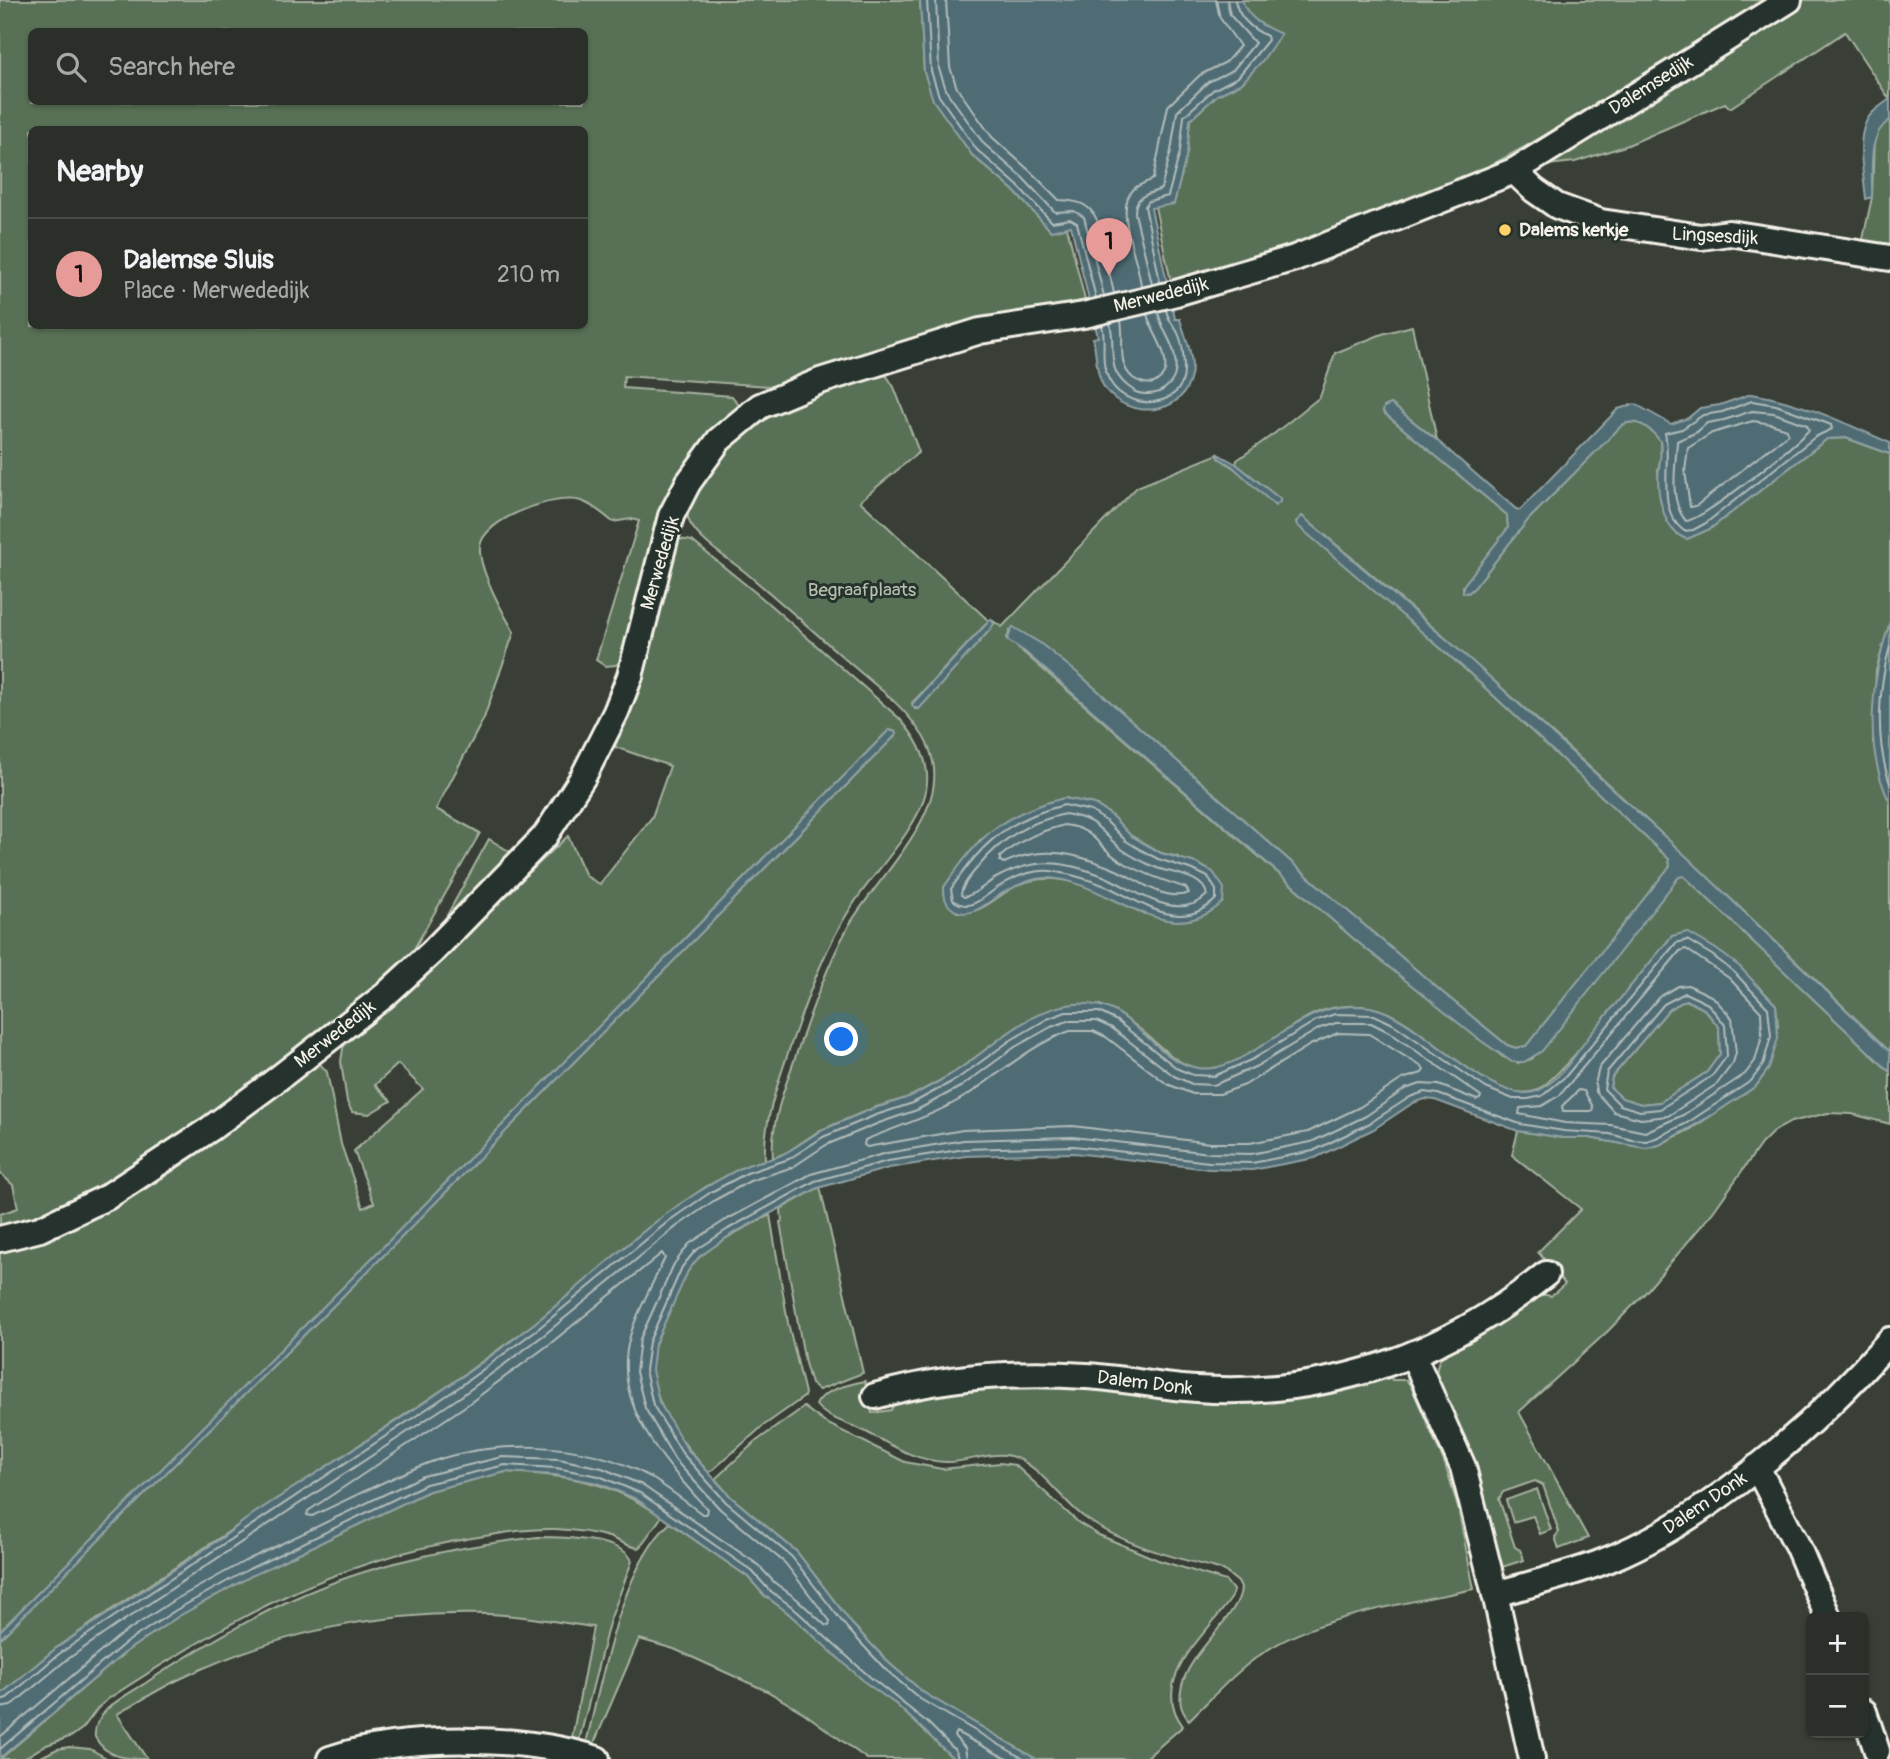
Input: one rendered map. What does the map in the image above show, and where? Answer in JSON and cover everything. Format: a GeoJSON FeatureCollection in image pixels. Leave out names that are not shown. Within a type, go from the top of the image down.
{"type":"FeatureCollection","features":[{"type":"Feature","properties":{"kind":"street","name":"Dalemsedijk"},"geometry":{"type":"LineString","coordinates":[[1514,170],[1789,0]]}},
{"type":"Feature","properties":{"kind":"street","name":"Lingsesdijk"},"geometry":{"type":"LineString","coordinates":[[1514,170],[1534,190],[1557,206],[1601,222],[1702,237],[1729,233],[1890,258]]}},
{"type":"Feature","properties":{"kind":"street","name":"Merwededijk"},"geometry":{"type":"LineString","coordinates":[[0,1239],[40,1229],[107,1197],[210,1129],[384,996],[450,934],[545,836],[583,777],[616,712],[630,676],[671,516],[698,467],[719,440],[760,406],[820,381],[980,331],[1084,314],[1175,293],[1295,258],[1514,170]]}},
{"type":"Feature","properties":{"kind":"street","name":"Dalem Donk"},"geometry":{"type":"LineString","coordinates":[[875,1396],[931,1383],[1035,1375],[1086,1376],[1198,1389],[1297,1385],[1357,1373],[1413,1355],[1480,1322],[1546,1274]]}},
{"type":"Feature","properties":{"kind":"street","name":"Dalem Donk"},"geometry":{"type":"LineString","coordinates":[[1495,1594],[1599,1563],[1645,1541],[1701,1508],[1757,1467],[1828,1407],[1890,1340]]}},
{"type":"Feature","properties":{"kind":"street"},"geometry":{"type":"LineString","coordinates":[[1413,1355],[1463,1467],[1532,1759]]}},
{"type":"Feature","properties":{"kind":"street","name":"Dalem Donk"},"geometry":{"type":"LineString","coordinates":[[1757,1467],[1798,1547],[1826,1612]]}},
{"type":"Feature","properties":{"kind":"street"},"geometry":{"type":"LineString","coordinates":[[1869,1732],[1874,1753]]}},
{"type":"Feature","properties":{"kind":"street"},"geometry":{"type":"LineString","coordinates":[[330,1759],[347,1753],[433,1741],[535,1746],[597,1759]]}},
{"type":"Feature","properties":{"kind":"green space"},"geometry":{"type":"Polygon","coordinates":[[[0,0],[920,0],[924,72],[972,155],[1013,190],[1051,231],[1067,227],[1085,300],[977,323],[782,387],[624,376],[623,388],[732,396],[738,404],[738,411],[702,448],[623,659],[616,665],[605,666],[596,660],[639,521],[631,519],[613,522],[585,502],[555,501],[522,510],[506,518],[484,537],[480,547],[483,567],[492,591],[514,632],[484,718],[436,809],[480,833],[411,958],[244,1092],[114,1181],[46,1216],[0,1231],[0,1214],[18,1208],[13,1185],[0,1173],[0,0]]]}},
{"type":"Feature","properties":{"kind":"green space"},"geometry":{"type":"Polygon","coordinates":[[[1242,0],[1764,0],[1546,135],[1484,169],[1220,271],[1171,282],[1155,207],[1174,203],[1187,153],[1190,120],[1217,95],[1242,83],[1280,35],[1252,17],[1242,0]]]}},
{"type":"Feature","properties":{"kind":"green space"},"geometry":{"type":"Polygon","coordinates":[[[1798,0],[1890,0],[1890,100],[1845,32],[1730,108],[1725,103],[1628,145],[1575,162],[1538,166],[1798,0]]]}},
{"type":"Feature","properties":{"kind":"green space"},"geometry":{"type":"Polygon","coordinates":[[[1890,120],[1890,248],[1862,244],[1872,197],[1874,136],[1881,126],[1890,120]]]}},
{"type":"Feature","properties":{"kind":"green space","name":"Begraafplaats"},"geometry":{"type":"Polygon","coordinates":[[[1412,326],[1437,440],[1391,404],[1383,412],[1507,515],[1508,528],[1463,586],[1463,592],[1468,593],[1474,588],[1528,520],[1622,425],[1628,423],[1643,425],[1660,441],[1658,470],[1661,498],[1687,539],[1710,529],[1827,439],[1846,438],[1890,454],[1890,622],[1876,671],[1873,742],[1890,803],[1890,1052],[1747,914],[1528,711],[1302,516],[1296,522],[1298,525],[1466,670],[1669,859],[1670,866],[1526,1046],[1516,1048],[1507,1045],[1442,992],[1080,675],[1010,631],[1007,638],[1354,939],[1503,1057],[1518,1063],[1532,1059],[1679,876],[1684,876],[1890,1072],[1890,1124],[1852,1114],[1828,1113],[1791,1122],[1773,1132],[1761,1144],[1713,1212],[1645,1293],[1608,1331],[1519,1412],[1588,1538],[1559,1549],[1555,1537],[1559,1532],[1543,1485],[1535,1481],[1503,1492],[1499,1499],[1515,1547],[1520,1550],[1524,1560],[1499,1568],[1478,1480],[1466,1444],[1437,1379],[1437,1365],[1451,1348],[1519,1310],[1540,1294],[1551,1296],[1565,1284],[1538,1252],[1581,1209],[1512,1155],[1518,1131],[1564,1138],[1589,1138],[1646,1148],[1659,1145],[1691,1129],[1756,1086],[1769,1068],[1778,1026],[1776,1005],[1760,988],[1672,936],[1604,1021],[1547,1083],[1535,1091],[1516,1092],[1495,1086],[1412,1027],[1373,1008],[1344,1006],[1316,1013],[1239,1059],[1207,1069],[1192,1067],[1178,1060],[1131,1022],[1100,1005],[1007,1034],[954,1073],[910,1097],[873,1108],[819,1131],[786,1153],[773,1158],[779,1106],[819,990],[848,927],[905,848],[929,805],[934,783],[933,762],[923,736],[896,703],[745,572],[707,543],[694,530],[688,515],[689,503],[726,448],[771,412],[875,372],[887,376],[894,387],[919,452],[860,501],[989,621],[912,703],[915,709],[918,709],[988,632],[993,621],[1002,627],[1137,487],[1218,454],[1219,458],[1280,499],[1236,464],[1237,460],[1320,397],[1335,353],[1382,334],[1412,326]],[[1064,798],[980,840],[944,887],[948,904],[957,912],[979,909],[1016,886],[1032,880],[1049,879],[1082,885],[1144,914],[1178,857],[1161,853],[1130,835],[1111,815],[1094,804],[1064,798]]]}},
{"type":"Feature","properties":{"kind":"green space"},"geometry":{"type":"Polygon","coordinates":[[[679,539],[692,541],[761,597],[899,718],[918,744],[927,774],[925,795],[913,823],[852,906],[817,974],[772,1103],[766,1131],[765,1160],[744,1167],[707,1186],[666,1214],[535,1323],[451,1384],[108,1612],[55,1649],[0,1695],[0,1639],[386,1253],[896,735],[896,732],[889,730],[382,1248],[0,1631],[0,1249],[31,1242],[79,1224],[151,1186],[315,1063],[327,1072],[341,1144],[363,1208],[374,1203],[354,1151],[423,1089],[398,1064],[375,1085],[391,1101],[369,1114],[352,1112],[347,1102],[341,1062],[343,1048],[350,1036],[405,990],[568,836],[586,876],[600,884],[652,817],[670,766],[615,747],[679,539]]]}},
{"type":"Feature","properties":{"kind":"green space"},"geometry":{"type":"Polygon","coordinates":[[[489,839],[515,855],[440,928],[489,839]]]}},
{"type":"Feature","properties":{"kind":"green space"},"geometry":{"type":"Polygon","coordinates":[[[1686,1000],[1704,1009],[1719,1027],[1720,1054],[1707,1072],[1660,1102],[1641,1104],[1621,1098],[1610,1087],[1612,1077],[1669,1009],[1686,1000]]]}},
{"type":"Feature","properties":{"kind":"green space"},"geometry":{"type":"Polygon","coordinates":[[[820,1187],[863,1373],[819,1390],[811,1384],[805,1363],[780,1222],[781,1209],[820,1187]]]}},
{"type":"Feature","properties":{"kind":"green space"},"geometry":{"type":"Polygon","coordinates":[[[770,1215],[788,1323],[805,1393],[804,1397],[763,1426],[709,1473],[681,1439],[659,1401],[652,1372],[655,1345],[661,1326],[696,1260],[725,1239],[770,1215]]]}},
{"type":"Feature","properties":{"kind":"green space"},"geometry":{"type":"Polygon","coordinates":[[[1390,1374],[1392,1380],[1406,1380],[1411,1386],[1445,1464],[1458,1508],[1474,1589],[1363,1613],[1307,1630],[1260,1655],[1223,1686],[1189,1720],[1181,1704],[1182,1685],[1195,1659],[1233,1610],[1241,1588],[1238,1582],[1223,1570],[1151,1550],[1100,1527],[1084,1517],[1039,1473],[1020,1459],[1002,1455],[954,1462],[923,1459],[831,1417],[816,1405],[830,1392],[865,1381],[872,1413],[891,1410],[896,1400],[971,1388],[1390,1374]]]}},
{"type":"Feature","properties":{"kind":"green space"},"geometry":{"type":"Polygon","coordinates":[[[804,1407],[824,1422],[905,1462],[942,1469],[1000,1463],[1015,1465],[1079,1523],[1099,1535],[1158,1560],[1226,1581],[1233,1590],[1232,1597],[1185,1657],[1177,1674],[1172,1691],[1174,1708],[1183,1726],[1145,1759],[1036,1759],[924,1693],[890,1664],[852,1624],[797,1552],[731,1497],[715,1479],[755,1442],[804,1407]]]}},
{"type":"Feature","properties":{"kind":"green space"},"geometry":{"type":"Polygon","coordinates":[[[505,1472],[568,1478],[605,1487],[661,1516],[639,1548],[609,1537],[583,1532],[524,1530],[421,1548],[372,1562],[281,1598],[237,1620],[108,1699],[83,1728],[72,1736],[44,1746],[23,1759],[0,1759],[128,1650],[179,1616],[253,1575],[429,1491],[505,1472]]]}},
{"type":"Feature","properties":{"kind":"green space"},"geometry":{"type":"Polygon","coordinates":[[[1537,1489],[1551,1530],[1540,1534],[1533,1516],[1513,1522],[1506,1500],[1537,1489]]]}},
{"type":"Feature","properties":{"kind":"green space"},"geometry":{"type":"Polygon","coordinates":[[[670,1523],[748,1577],[764,1595],[897,1705],[954,1759],[867,1759],[804,1713],[767,1691],[674,1649],[639,1639],[592,1748],[585,1747],[606,1659],[626,1597],[638,1568],[653,1543],[670,1523]]]}},
{"type":"Feature","properties":{"kind":"green space"},"geometry":{"type":"Polygon","coordinates":[[[538,1537],[604,1543],[627,1553],[632,1561],[609,1623],[578,1745],[571,1743],[593,1627],[487,1614],[408,1616],[369,1621],[255,1648],[182,1678],[117,1714],[147,1759],[118,1756],[105,1749],[95,1737],[99,1719],[121,1698],[217,1638],[291,1600],[351,1576],[412,1559],[538,1537]]]}},
{"type":"Feature","properties":{"kind":"green space"},"geometry":{"type":"Polygon","coordinates":[[[57,1749],[90,1749],[108,1759],[37,1759],[57,1749]]]}},
{"type":"Feature","properties":{"kind":"water"},"geometry":{"type":"Polygon","coordinates":[[[920,0],[1242,0],[1252,17],[1281,34],[1242,83],[1217,95],[1190,120],[1187,153],[1174,204],[1151,208],[1175,319],[1180,319],[1192,362],[1186,390],[1178,400],[1167,406],[1141,409],[1116,399],[1102,384],[1093,338],[1098,337],[1071,226],[1051,231],[1013,190],[972,155],[933,100],[924,72],[920,0]]]}},
{"type":"Feature","properties":{"kind":"water"},"geometry":{"type":"Polygon","coordinates":[[[1890,99],[1890,120],[1877,135],[1872,154],[1872,197],[1866,199],[1862,160],[1863,130],[1870,115],[1890,99]]]}},
{"type":"Feature","properties":{"kind":"water"},"geometry":{"type":"Polygon","coordinates":[[[1751,394],[1805,407],[1856,428],[1890,443],[1890,454],[1846,438],[1827,439],[1710,529],[1687,539],[1672,528],[1662,509],[1658,477],[1660,441],[1643,425],[1628,423],[1622,425],[1528,520],[1468,593],[1463,592],[1463,586],[1508,528],[1507,515],[1383,412],[1384,407],[1391,404],[1520,510],[1618,409],[1635,404],[1671,424],[1688,418],[1700,408],[1720,405],[1751,394]]]}},
{"type":"Feature","properties":{"kind":"water"},"geometry":{"type":"Polygon","coordinates":[[[1218,454],[1236,464],[1280,499],[1280,502],[1275,506],[1232,466],[1219,458],[1218,454]]]}},
{"type":"Feature","properties":{"kind":"water"},"geometry":{"type":"Polygon","coordinates":[[[1302,516],[1473,662],[1687,857],[1890,1052],[1890,1072],[1684,876],[1679,877],[1542,1051],[1524,1062],[1512,1062],[1477,1038],[1354,939],[1025,652],[1007,640],[1013,627],[1040,643],[1442,992],[1507,1045],[1516,1048],[1526,1046],[1670,866],[1669,859],[1466,670],[1297,525],[1296,522],[1302,516]]]}},
{"type":"Feature","properties":{"kind":"water"},"geometry":{"type":"Polygon","coordinates":[[[991,619],[994,624],[988,632],[919,709],[913,707],[912,704],[991,619]]]}},
{"type":"Feature","properties":{"kind":"water"},"geometry":{"type":"Polygon","coordinates":[[[1890,622],[1890,803],[1876,760],[1873,713],[1878,666],[1890,622]]]}},
{"type":"Feature","properties":{"kind":"water"},"geometry":{"type":"Polygon","coordinates":[[[889,730],[896,732],[896,735],[386,1253],[0,1639],[0,1631],[382,1248],[889,730]]]}},
{"type":"Feature","properties":{"kind":"water"},"geometry":{"type":"Polygon","coordinates":[[[1064,798],[1094,804],[1111,815],[1130,835],[1145,844],[1161,853],[1196,863],[1213,872],[1224,888],[1223,902],[1202,916],[1181,921],[1137,911],[1071,882],[1042,878],[1016,886],[975,911],[961,913],[949,905],[944,887],[981,840],[1008,819],[1042,804],[1064,798]]]}},
{"type":"Feature","properties":{"kind":"water"},"geometry":{"type":"Polygon","coordinates":[[[1687,932],[1739,966],[1776,1005],[1778,1038],[1769,1068],[1756,1086],[1659,1145],[1646,1148],[1589,1138],[1564,1138],[1518,1131],[1435,1100],[1425,1099],[1413,1103],[1374,1129],[1315,1158],[1252,1170],[1209,1169],[1074,1153],[966,1156],[889,1168],[818,1188],[732,1234],[699,1257],[688,1271],[655,1344],[652,1370],[659,1402],[687,1449],[731,1497],[797,1552],[852,1624],[890,1664],[924,1693],[1036,1759],[954,1759],[897,1705],[866,1683],[787,1612],[764,1595],[748,1577],[636,1499],[598,1483],[555,1475],[505,1472],[429,1491],[253,1575],[179,1616],[128,1650],[0,1758],[0,1695],[55,1649],[467,1373],[536,1322],[642,1232],[687,1199],[738,1169],[777,1157],[825,1129],[930,1086],[1038,1015],[1067,1005],[1089,1004],[1108,1008],[1123,1016],[1176,1060],[1193,1067],[1210,1068],[1228,1064],[1246,1055],[1321,1012],[1344,1007],[1370,1007],[1392,1015],[1413,1028],[1499,1087],[1519,1093],[1537,1091],[1553,1081],[1672,936],[1687,932]],[[1686,1000],[1669,1009],[1612,1077],[1610,1087],[1622,1098],[1641,1104],[1660,1102],[1707,1072],[1720,1054],[1719,1027],[1704,1009],[1686,1000]]]}},
{"type":"Feature","properties":{"kind":"place","name":"Dalems kerkje"},"geometry":{"type":"Point","coordinates":[1505,230]}},
{"type":"Feature","properties":{"kind":"place","name":"Dalemse Sluis"},"geometry":{"type":"Point","coordinates":[1109,276]}}]}
